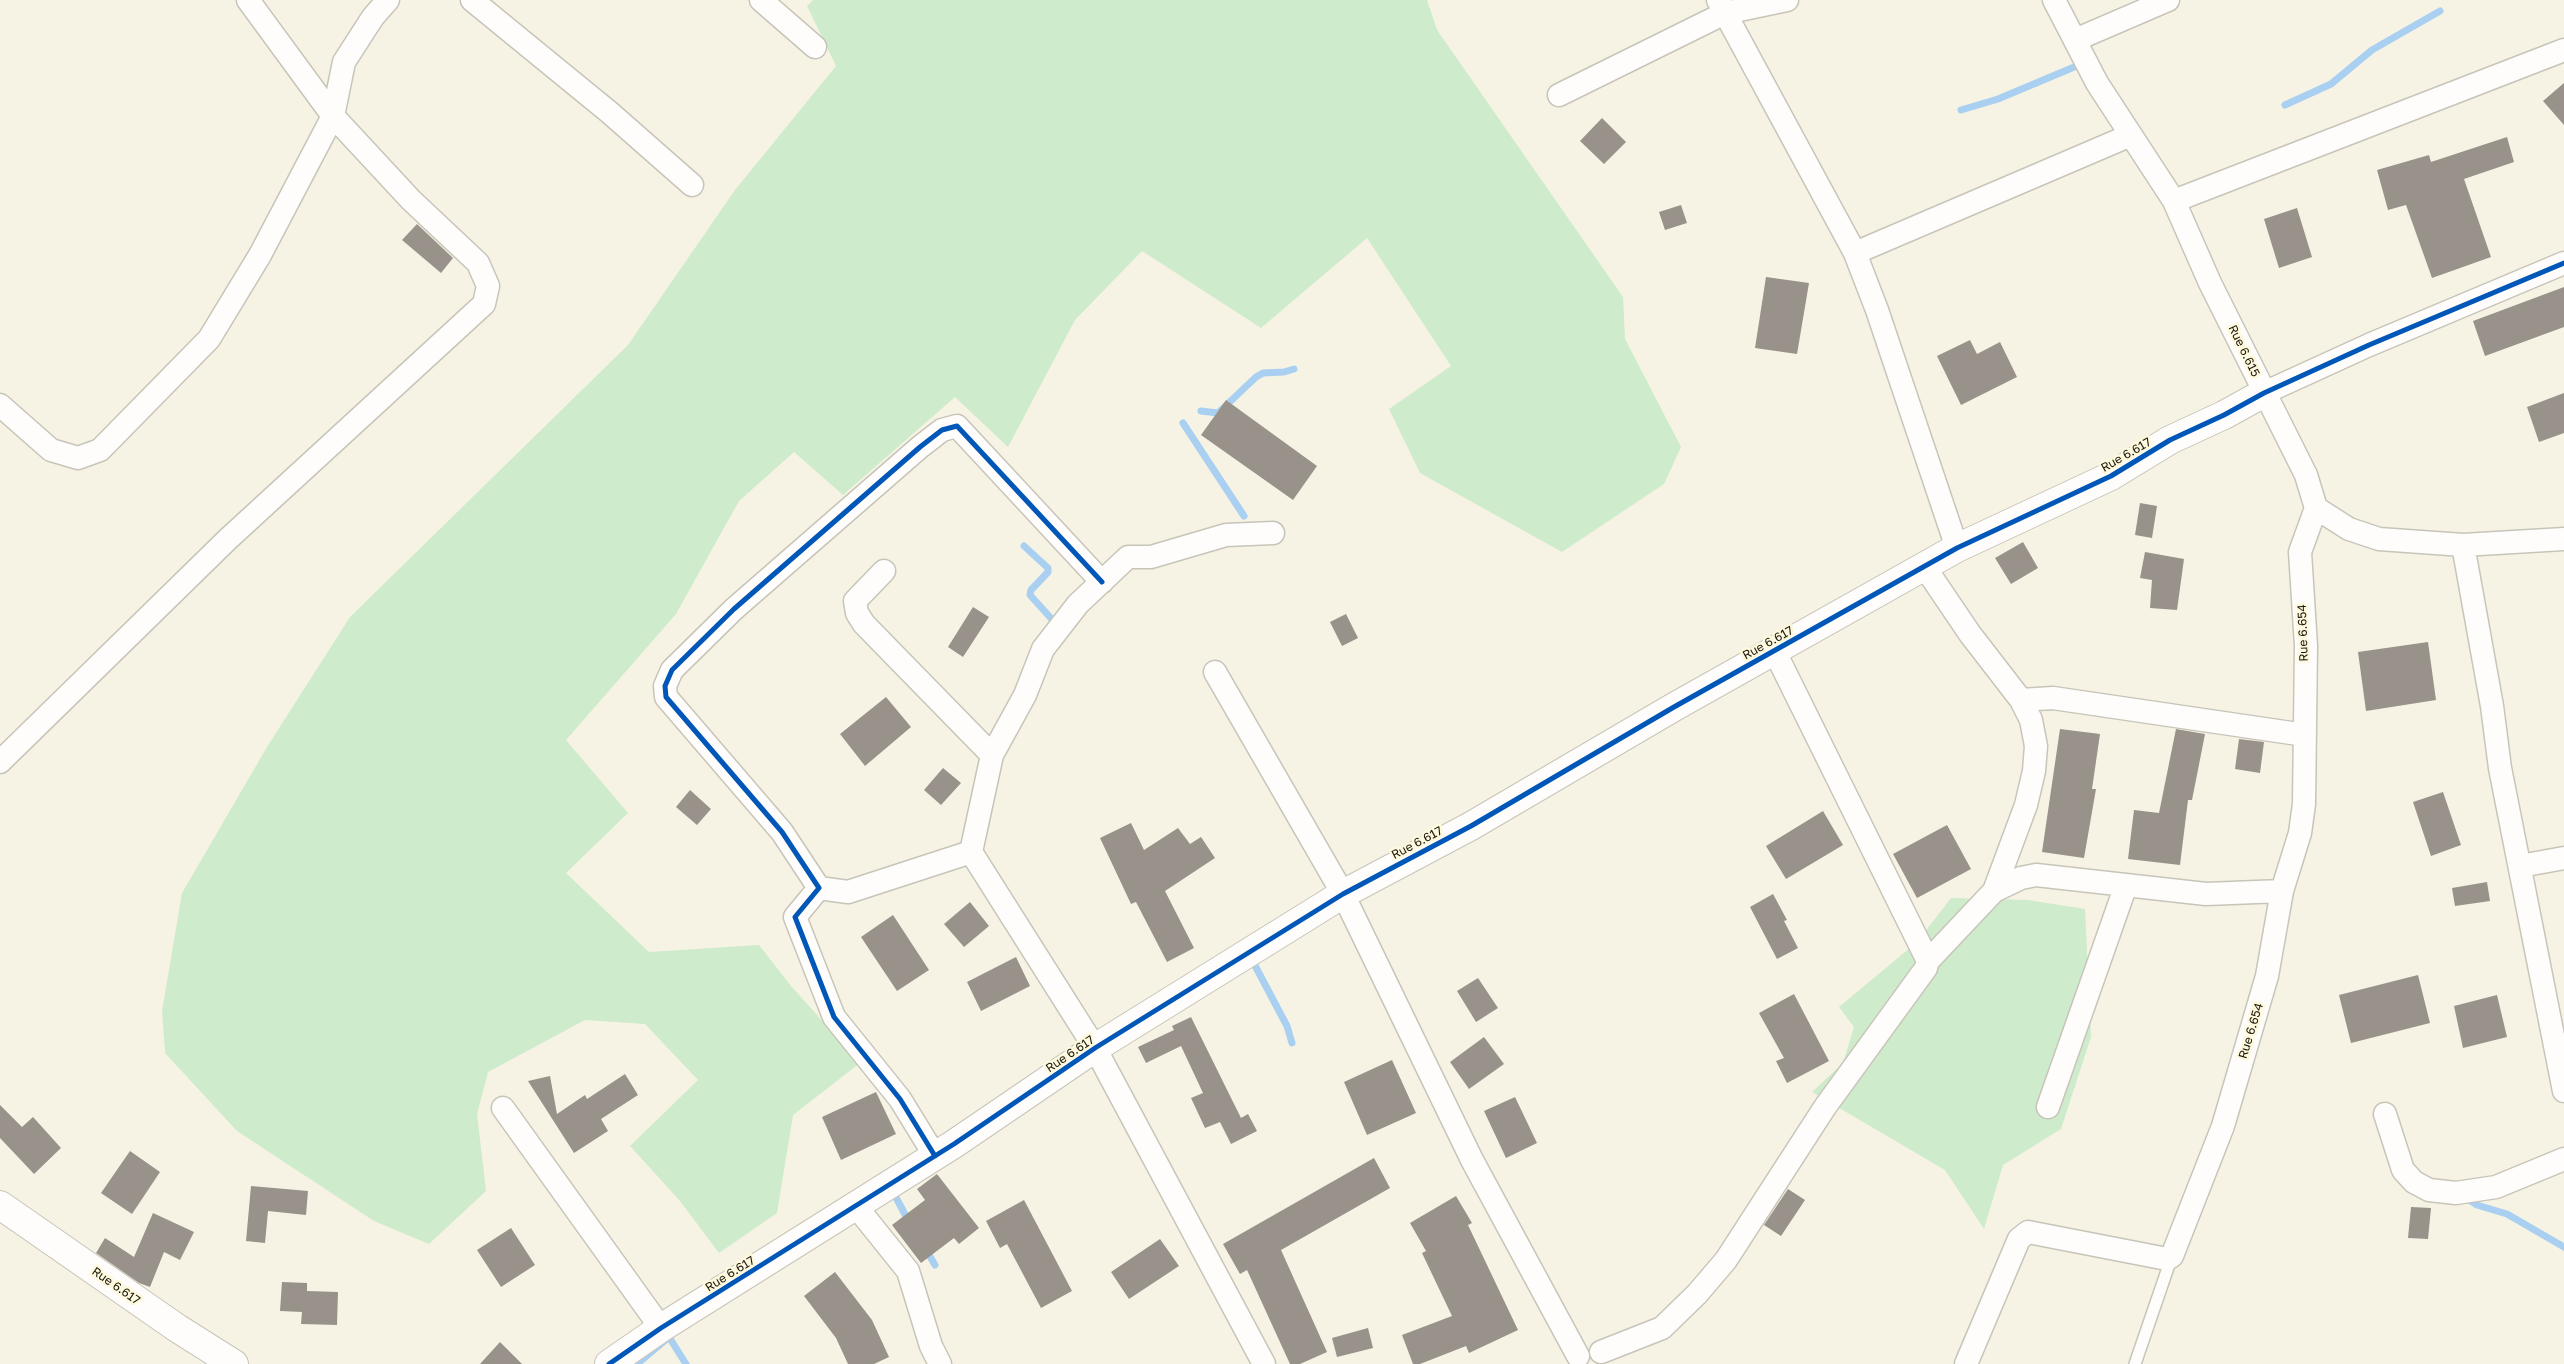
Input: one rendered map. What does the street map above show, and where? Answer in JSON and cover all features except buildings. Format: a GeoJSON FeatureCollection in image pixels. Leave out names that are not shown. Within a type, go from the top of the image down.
{"type":"FeatureCollection","features":[{"type":"Feature","properties":{"kind":"street"},"geometry":{"type":"LineString","coordinates":[[0,762],[228,539],[484,304],[488,286],[478,263],[411,200],[333,116],[248,0]]}},
{"type":"Feature","properties":{"kind":"street"},"geometry":{"type":"LineString","coordinates":[[0,405],[52,450],[61,455],[78,458],[100,450],[209,339],[260,255],[333,116],[344,62],[373,17],[388,0]]}},
{"type":"Feature","properties":{"kind":"street"},"geometry":{"type":"LineString","coordinates":[[472,0],[609,112],[692,185]]}},
{"type":"Feature","properties":{"kind":"street"},"geometry":{"type":"LineString","coordinates":[[761,0],[815,47]]}},
{"type":"Feature","properties":{"kind":"street"},"geometry":{"type":"LineString","coordinates":[[1559,95],[1721,6],[1788,0]]}},
{"type":"Feature","properties":{"kind":"street","name":"Rue 6.615"},"geometry":{"type":"LineString","coordinates":[[2054,0],[2097,83],[2174,201],[2210,283],[2306,475],[2316,508]]}},
{"type":"Feature","properties":{"kind":"street"},"geometry":{"type":"LineString","coordinates":[[2075,40],[2168,0]]}},
{"type":"Feature","properties":{"kind":"street"},"geometry":{"type":"LineString","coordinates":[[1721,6],[1855,253],[1877,310],[1957,548]]}},
{"type":"Feature","properties":{"kind":"street"},"geometry":{"type":"LineString","coordinates":[[2174,201],[2564,50]]}},
{"type":"Feature","properties":{"kind":"street"},"geometry":{"type":"LineString","coordinates":[[1855,253],[2132,135]]}},
{"type":"Feature","properties":{"kind":"street"},"geometry":{"type":"LineString","coordinates":[[2264,393],[2368,345],[2564,263]]}},
{"type":"Feature","properties":{"kind":"street","name":"Rue 6.617"},"geometry":{"type":"LineString","coordinates":[[609,1364],[661,1328],[935,1156],[1095,1048],[1343,894],[1471,826],[1774,650],[1957,548],[2111,476],[2170,440],[2224,415],[2264,393]]}},
{"type":"Feature","properties":{"kind":"street"},"geometry":{"type":"LineString","coordinates":[[971,852],[848,892],[819,888],[782,832],[666,697],[665,686],[672,670],[734,610],[920,447],[942,430],[957,426],[1102,582]]}},
{"type":"Feature","properties":{"kind":"street"},"geometry":{"type":"LineString","coordinates":[[2316,508],[2349,529],[2379,538],[2463,545],[2564,539]]}},
{"type":"Feature","properties":{"kind":"street","name":"Rue 6.654"},"geometry":{"type":"LineString","coordinates":[[2172,1256],[2223,1126],[2267,976],[2282,891],[2300,833],[2304,804],[2306,646],[2300,552],[2316,508]]}},
{"type":"Feature","properties":{"kind":"street"},"geometry":{"type":"LineString","coordinates":[[1264,1364],[1095,1048],[971,852],[992,755],[1025,695],[1043,650],[1078,604],[1128,558],[1151,557],[1226,535],[1274,533]]}},
{"type":"Feature","properties":{"kind":"street"},"geometry":{"type":"LineString","coordinates":[[2463,545],[2492,706],[2500,768],[2564,1091]]}},
{"type":"Feature","properties":{"kind":"street"},"geometry":{"type":"LineString","coordinates":[[1924,566],[1970,634],[2021,700],[2031,720],[2036,746],[2034,771],[2026,805],[1994,891]]}},
{"type":"Feature","properties":{"kind":"street"},"geometry":{"type":"LineString","coordinates":[[884,571],[855,601],[857,613],[864,624],[992,755]]}},
{"type":"Feature","properties":{"kind":"street"},"geometry":{"type":"LineString","coordinates":[[1774,650],[1928,962]]}},
{"type":"Feature","properties":{"kind":"street"},"geometry":{"type":"LineString","coordinates":[[1215,672],[1343,894],[1568,1360],[1607,1358],[1662,1328],[1697,1294],[1726,1260],[1825,1107],[1926,968],[1928,962],[1994,891],[2009,882],[2036,875],[2206,894],[2282,891]]}},
{"type":"Feature","properties":{"kind":"street"},"geometry":{"type":"LineString","coordinates":[[2021,700],[2053,698],[2305,735]]}},
{"type":"Feature","properties":{"kind":"street"},"geometry":{"type":"LineString","coordinates":[[2520,866],[2564,858]]}},
{"type":"Feature","properties":{"kind":"street"},"geometry":{"type":"LineString","coordinates":[[2048,1107],[2126,885]]}},
{"type":"Feature","properties":{"kind":"street"},"geometry":{"type":"LineString","coordinates":[[819,888],[795,917],[834,1018],[900,1099],[935,1156]]}},
{"type":"Feature","properties":{"kind":"street"},"geometry":{"type":"LineString","coordinates":[[503,1108],[661,1328]]}},
{"type":"Feature","properties":{"kind":"street"},"geometry":{"type":"LineString","coordinates":[[2385,1114],[2403,1170],[2414,1182],[2429,1190],[2456,1193],[2496,1187],[2564,1159]]}},
{"type":"Feature","properties":{"kind":"street","name":"Rue 6.617"},"geometry":{"type":"LineString","coordinates":[[0,1205],[177,1328],[234,1364]]}},
{"type":"Feature","properties":{"kind":"street"},"geometry":{"type":"LineString","coordinates":[[855,1205],[908,1271],[931,1346],[940,1364]]}},
{"type":"Feature","properties":{"kind":"street"},"geometry":{"type":"LineString","coordinates":[[1966,1364],[2019,1239],[2028,1232],[2168,1259],[2172,1256]]}},
{"type":"Feature","properties":{"kind":"lane"},"geometry":{"type":"LineString","coordinates":[[2135,1364],[2172,1256]]}},
{"type":"Feature","properties":{"kind":"green space"},"geometry":{"type":"Polygon","coordinates":[[[813,0],[1427,0],[1437,30],[1623,297],[1625,339],[1681,447],[1664,484],[1562,552],[1420,473],[1389,409],[1451,366],[1367,238],[1261,328],[1142,251],[1075,320],[1008,447],[955,397],[843,495],[794,452],[739,501],[676,614],[566,740],[628,813],[566,873],[649,952],[759,945],[791,986],[860,1063],[793,1115],[777,1213],[719,1253],[680,1201],[630,1146],[698,1080],[645,1024],[585,1020],[488,1072],[477,1114],[486,1191],[429,1244],[374,1221],[237,1131],[165,1053],[162,1011],[182,893],[267,747],[350,617],[628,345],[735,190],[836,66],[807,6],[813,0]]]}},
{"type":"Feature","properties":{"kind":"green space"},"geometry":{"type":"Polygon","coordinates":[[[1951,898],[2028,900],[2085,909],[2091,1037],[2061,1129],[2003,1165],[1984,1229],[1945,1170],[1812,1092],[1843,1063],[1854,1027],[1839,1007],[1917,942],[1951,898]]]}},
{"type":"Feature","properties":{"kind":"waterway"},"geometry":{"type":"LineString","coordinates":[[2285,105],[2331,84],[2372,50],[2440,11]]}},
{"type":"Feature","properties":{"kind":"waterway"},"geometry":{"type":"LineString","coordinates":[[1961,110],[1998,99],[2079,65]]}},
{"type":"Feature","properties":{"kind":"waterway"},"geometry":{"type":"LineString","coordinates":[[1201,411],[1218,413],[1256,377],[1263,373],[1284,372],[1294,369]]}},
{"type":"Feature","properties":{"kind":"waterway"},"geometry":{"type":"LineString","coordinates":[[1183,423],[1244,516]]}},
{"type":"Feature","properties":{"kind":"waterway"},"geometry":{"type":"LineString","coordinates":[[1024,546],[1048,568],[1048,572],[1031,590],[1030,595],[1057,625]]}},
{"type":"Feature","properties":{"kind":"waterway"},"geometry":{"type":"LineString","coordinates":[[1251,958],[1287,1026],[1292,1043]]}},
{"type":"Feature","properties":{"kind":"waterway"},"geometry":{"type":"LineString","coordinates":[[892,1190],[909,1222]]}},
{"type":"Feature","properties":{"kind":"waterway"},"geometry":{"type":"LineString","coordinates":[[2465,1197],[2477,1205],[2507,1214],[2564,1247]]}},
{"type":"Feature","properties":{"kind":"waterway"},"geometry":{"type":"LineString","coordinates":[[925,1248],[935,1265]]}},
{"type":"Feature","properties":{"kind":"waterway"},"geometry":{"type":"LineString","coordinates":[[637,1364],[669,1337],[686,1364]]}},
{"type":"Feature","properties":{"kind":"cycle path"},"geometry":{"type":"LineString","coordinates":[[609,1364],[661,1328],[954,1144],[1095,1048],[1343,894],[1471,826],[1674,707],[1957,548],[2111,476],[2170,440],[2224,415],[2264,393],[2369,345],[2564,263]]}},
{"type":"Feature","properties":{"kind":"cycle path"},"geometry":{"type":"LineString","coordinates":[[935,1156],[900,1099],[834,1017],[795,917],[819,888],[782,832],[666,697],[665,686],[672,670],[734,609],[920,447],[942,430],[957,426],[1102,582]]}}]}
